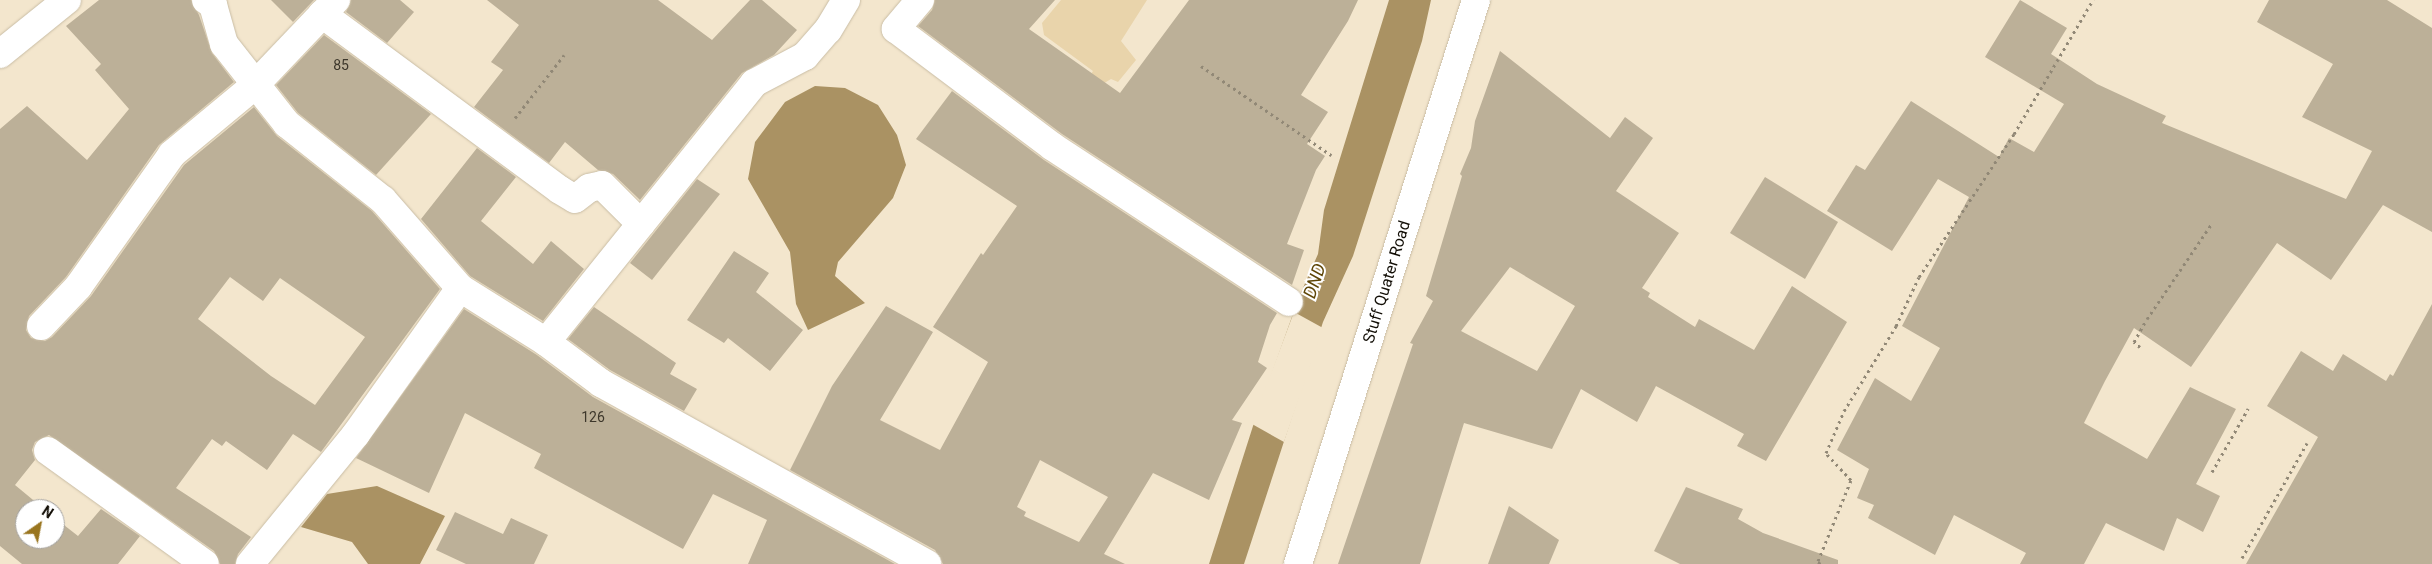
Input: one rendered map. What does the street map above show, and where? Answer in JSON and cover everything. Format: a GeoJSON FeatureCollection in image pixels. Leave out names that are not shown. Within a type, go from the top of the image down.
{"type":"FeatureCollection","features":[{"type":"Feature","properties":{"kind":"street"},"geometry":{"type":"LineString","coordinates":[[0,54],[67,0]]}},
{"type":"Feature","properties":{"kind":"street"},"geometry":{"type":"LineString","coordinates":[[206,0],[213,5],[224,44],[254,86],[287,124],[384,200],[460,288],[546,342],[601,383],[927,564]]}},
{"type":"Feature","properties":{"kind":"street"},"geometry":{"type":"LineString","coordinates":[[546,342],[754,83],[805,56],[828,30],[846,0]]}},
{"type":"Feature","properties":{"kind":"street"},"geometry":{"type":"LineString","coordinates":[[920,0],[896,29],[1053,147],[1289,302]]}},
{"type":"Feature","properties":{"kind":"street","name":"Stuff Quater Road"},"geometry":{"type":"LineString","coordinates":[[1298,564],[1476,0]]}},
{"type":"Feature","properties":{"kind":"street"},"geometry":{"type":"LineString","coordinates":[[41,326],[78,287],[172,154],[254,86],[329,7],[495,144],[575,200],[589,188],[602,185],[641,224]]}},
{"type":"Feature","properties":{"kind":"street"},"geometry":{"type":"LineString","coordinates":[[250,564],[356,434],[460,288]]}},
{"type":"Feature","properties":{"kind":"street"},"geometry":{"type":"LineString","coordinates":[[48,451],[205,564]]}},
{"type":"Feature","properties":{"kind":"path"},"geometry":{"type":"LineString","coordinates":[[1820,564],[1818,561],[1851,480],[1826,453],[1844,411],[1896,326],[1919,277],[2014,134],[2093,0]]}},
{"type":"Feature","properties":{"kind":"path"},"geometry":{"type":"LineString","coordinates":[[495,144],[564,55]]}},
{"type":"Feature","properties":{"kind":"path"},"geometry":{"type":"LineString","coordinates":[[1201,66],[1331,156]]}},
{"type":"Feature","properties":{"kind":"path"},"geometry":{"type":"LineString","coordinates":[[2140,347],[2134,342],[2147,319],[2211,225]]}},
{"type":"Feature","properties":{"kind":"path"},"geometry":{"type":"LineString","coordinates":[[2212,472],[2248,409]]}},
{"type":"Feature","properties":{"kind":"path"},"geometry":{"type":"LineString","coordinates":[[2242,558],[2307,443]]}},
{"type":"Feature","properties":{"kind":"shaded area"},"geometry":{"type":"Polygon","coordinates":[[[1061,0],[1147,0],[1121,41],[1136,60],[1118,82],[1111,79],[1096,88],[1086,82],[1093,71],[1044,35],[1042,23],[1061,0]]]}},
{"type":"Feature","properties":{"kind":"water","name":"DND"},"geometry":{"type":"Polygon","coordinates":[[[1389,0],[1431,0],[1422,41],[1353,256],[1323,322],[1244,564],[1209,564],[1253,426],[1299,297],[1318,254],[1324,210],[1389,0]]]}},
{"type":"Feature","properties":{"kind":"water"},"geometry":{"type":"Polygon","coordinates":[[[815,86],[845,88],[878,105],[897,135],[906,165],[893,198],[838,262],[835,276],[865,303],[808,330],[796,304],[790,252],[748,179],[755,142],[785,102],[815,86]]]}},
{"type":"Feature","properties":{"kind":"water"},"geometry":{"type":"Polygon","coordinates":[[[377,486],[445,516],[420,564],[368,564],[352,542],[301,527],[327,494],[377,486]]]}},
{"type":"Feature","properties":{"kind":"pier"},"geometry":{"type":"Polygon","coordinates":[[[1294,312],[1323,328],[1284,442],[1252,424],[1294,312]]]}},
{"type":"Feature","properties":{"kind":"building"},"geometry":{"type":"Polygon","coordinates":[[[99,0],[191,0],[199,15],[212,53],[234,82],[159,145],[66,277],[29,316],[26,330],[31,338],[45,341],[52,337],[91,296],[184,165],[254,107],[277,136],[372,211],[440,289],[321,452],[293,434],[267,470],[226,441],[222,446],[212,439],[176,488],[251,537],[238,554],[235,564],[220,564],[214,551],[49,435],[35,442],[32,450],[35,460],[15,485],[32,499],[15,499],[15,549],[65,549],[65,526],[78,536],[101,509],[140,536],[118,564],[22,564],[0,546],[0,129],[27,106],[87,160],[129,109],[95,70],[101,64],[66,26],[99,0]],[[230,277],[198,319],[271,376],[315,405],[365,337],[280,278],[263,301],[230,277]]]}},
{"type":"Feature","properties":{"kind":"building"},"geometry":{"type":"Polygon","coordinates":[[[271,0],[314,0],[293,22],[271,0]]]}},
{"type":"Feature","properties":{"kind":"building"},"geometry":{"type":"Polygon","coordinates":[[[351,0],[400,0],[414,12],[387,43],[346,12],[351,0]]]}},
{"type":"Feature","properties":{"kind":"building"},"geometry":{"type":"Polygon","coordinates":[[[487,0],[658,0],[712,40],[750,0],[762,0],[797,30],[774,55],[742,73],[640,200],[613,174],[598,170],[565,142],[549,163],[474,107],[503,70],[491,62],[519,25],[487,0]]]}},
{"type":"Feature","properties":{"kind":"building"},"geometry":{"type":"Polygon","coordinates":[[[935,0],[1055,0],[1029,29],[1120,93],[1189,0],[1358,0],[1348,21],[1301,95],[1328,112],[1307,144],[1325,156],[1316,170],[1287,244],[1304,250],[1292,285],[1062,134],[918,26],[932,10],[935,0]]]}},
{"type":"Feature","properties":{"kind":"building"},"geometry":{"type":"Polygon","coordinates":[[[2020,0],[2067,28],[2051,54],[2097,84],[2166,116],[2162,123],[2346,199],[2372,151],[2302,117],[2333,64],[2257,22],[2269,0],[2387,0],[2432,28],[2432,232],[2383,205],[2331,280],[2277,243],[2191,367],[2134,328],[2105,381],[2084,423],[2147,459],[2190,387],[2236,409],[2196,484],[2220,496],[2203,532],[2177,518],[2164,551],[2106,523],[2084,564],[2020,564],[2026,553],[1954,515],[1935,555],[1868,518],[1874,505],[1857,498],[1869,469],[1837,450],[1875,378],[1911,401],[1940,348],[1902,326],[1969,197],[1938,179],[1892,251],[1827,211],[1856,165],[1865,170],[1911,101],[1999,157],[2009,138],[2034,152],[2064,104],[1985,57],[2020,0]]]}},
{"type":"Feature","properties":{"kind":"building"},"geometry":{"type":"Polygon","coordinates":[[[324,35],[431,114],[376,175],[298,113],[276,85],[324,35]]]}},
{"type":"Feature","properties":{"kind":"building"},"geometry":{"type":"Polygon","coordinates":[[[1500,51],[1610,138],[1625,117],[1653,138],[1616,191],[1679,233],[1642,288],[1650,293],[1648,297],[1695,327],[1699,319],[1754,350],[1792,286],[1847,322],[1766,461],[1737,446],[1744,434],[1656,386],[1637,422],[1581,389],[1552,449],[1464,423],[1420,564],[1338,564],[1413,344],[1410,343],[1433,301],[1426,296],[1462,176],[1460,174],[1471,148],[1475,121],[1500,51]],[[1510,267],[1461,331],[1537,371],[1575,306],[1510,267]]]}},
{"type":"Feature","properties":{"kind":"building"},"geometry":{"type":"Polygon","coordinates":[[[952,91],[1044,160],[1277,313],[1270,325],[1258,362],[1267,368],[1232,420],[1242,423],[1209,500],[1153,473],[1104,554],[1125,564],[943,564],[935,550],[790,470],[832,386],[886,306],[933,332],[880,420],[940,450],[988,362],[933,327],[981,253],[983,255],[1017,206],[916,139],[952,91]],[[1040,460],[1017,507],[1026,512],[1024,516],[1079,542],[1108,497],[1040,460]]]}},
{"type":"Feature","properties":{"kind":"building"},"geometry":{"type":"Polygon","coordinates":[[[477,148],[516,177],[481,221],[533,264],[551,241],[584,269],[543,321],[470,276],[421,219],[477,148]]]}},
{"type":"Feature","properties":{"kind":"building"},"geometry":{"type":"Polygon","coordinates":[[[1765,177],[1838,222],[1805,279],[1730,233],[1765,177]]]}},
{"type":"Feature","properties":{"kind":"building"},"geometry":{"type":"Polygon","coordinates":[[[697,179],[720,194],[652,280],[630,263],[697,179]]]}},
{"type":"Feature","properties":{"kind":"building"},"geometry":{"type":"Polygon","coordinates":[[[734,251],[769,273],[756,292],[803,330],[770,371],[728,338],[724,343],[687,320],[734,251]]]}},
{"type":"Feature","properties":{"kind":"building"},"geometry":{"type":"Polygon","coordinates":[[[2432,304],[2432,564],[2246,564],[2318,437],[2267,406],[2301,351],[2333,371],[2343,354],[2386,381],[2390,374],[2393,376],[2432,304]]]}},
{"type":"Feature","properties":{"kind":"building"},"geometry":{"type":"Polygon","coordinates":[[[594,307],[676,363],[670,374],[697,389],[684,411],[610,370],[568,339],[594,307]]]}},
{"type":"Feature","properties":{"kind":"building"},"geometry":{"type":"Polygon","coordinates":[[[464,309],[537,355],[593,397],[895,564],[748,564],[767,520],[713,494],[683,549],[534,468],[541,454],[465,413],[429,493],[356,458],[464,309]]]}},
{"type":"Feature","properties":{"kind":"building"},"geometry":{"type":"Polygon","coordinates":[[[1686,487],[1743,509],[1738,519],[1763,533],[1838,560],[1838,564],[1680,564],[1654,551],[1686,487]]]}},
{"type":"Feature","properties":{"kind":"building"},"geometry":{"type":"Polygon","coordinates":[[[1509,506],[1559,540],[1549,564],[1488,564],[1509,506]]]}},
{"type":"Feature","properties":{"kind":"building"},"geometry":{"type":"Polygon","coordinates":[[[455,512],[503,534],[511,518],[548,535],[534,564],[466,564],[436,550],[455,512]]]}}]}
